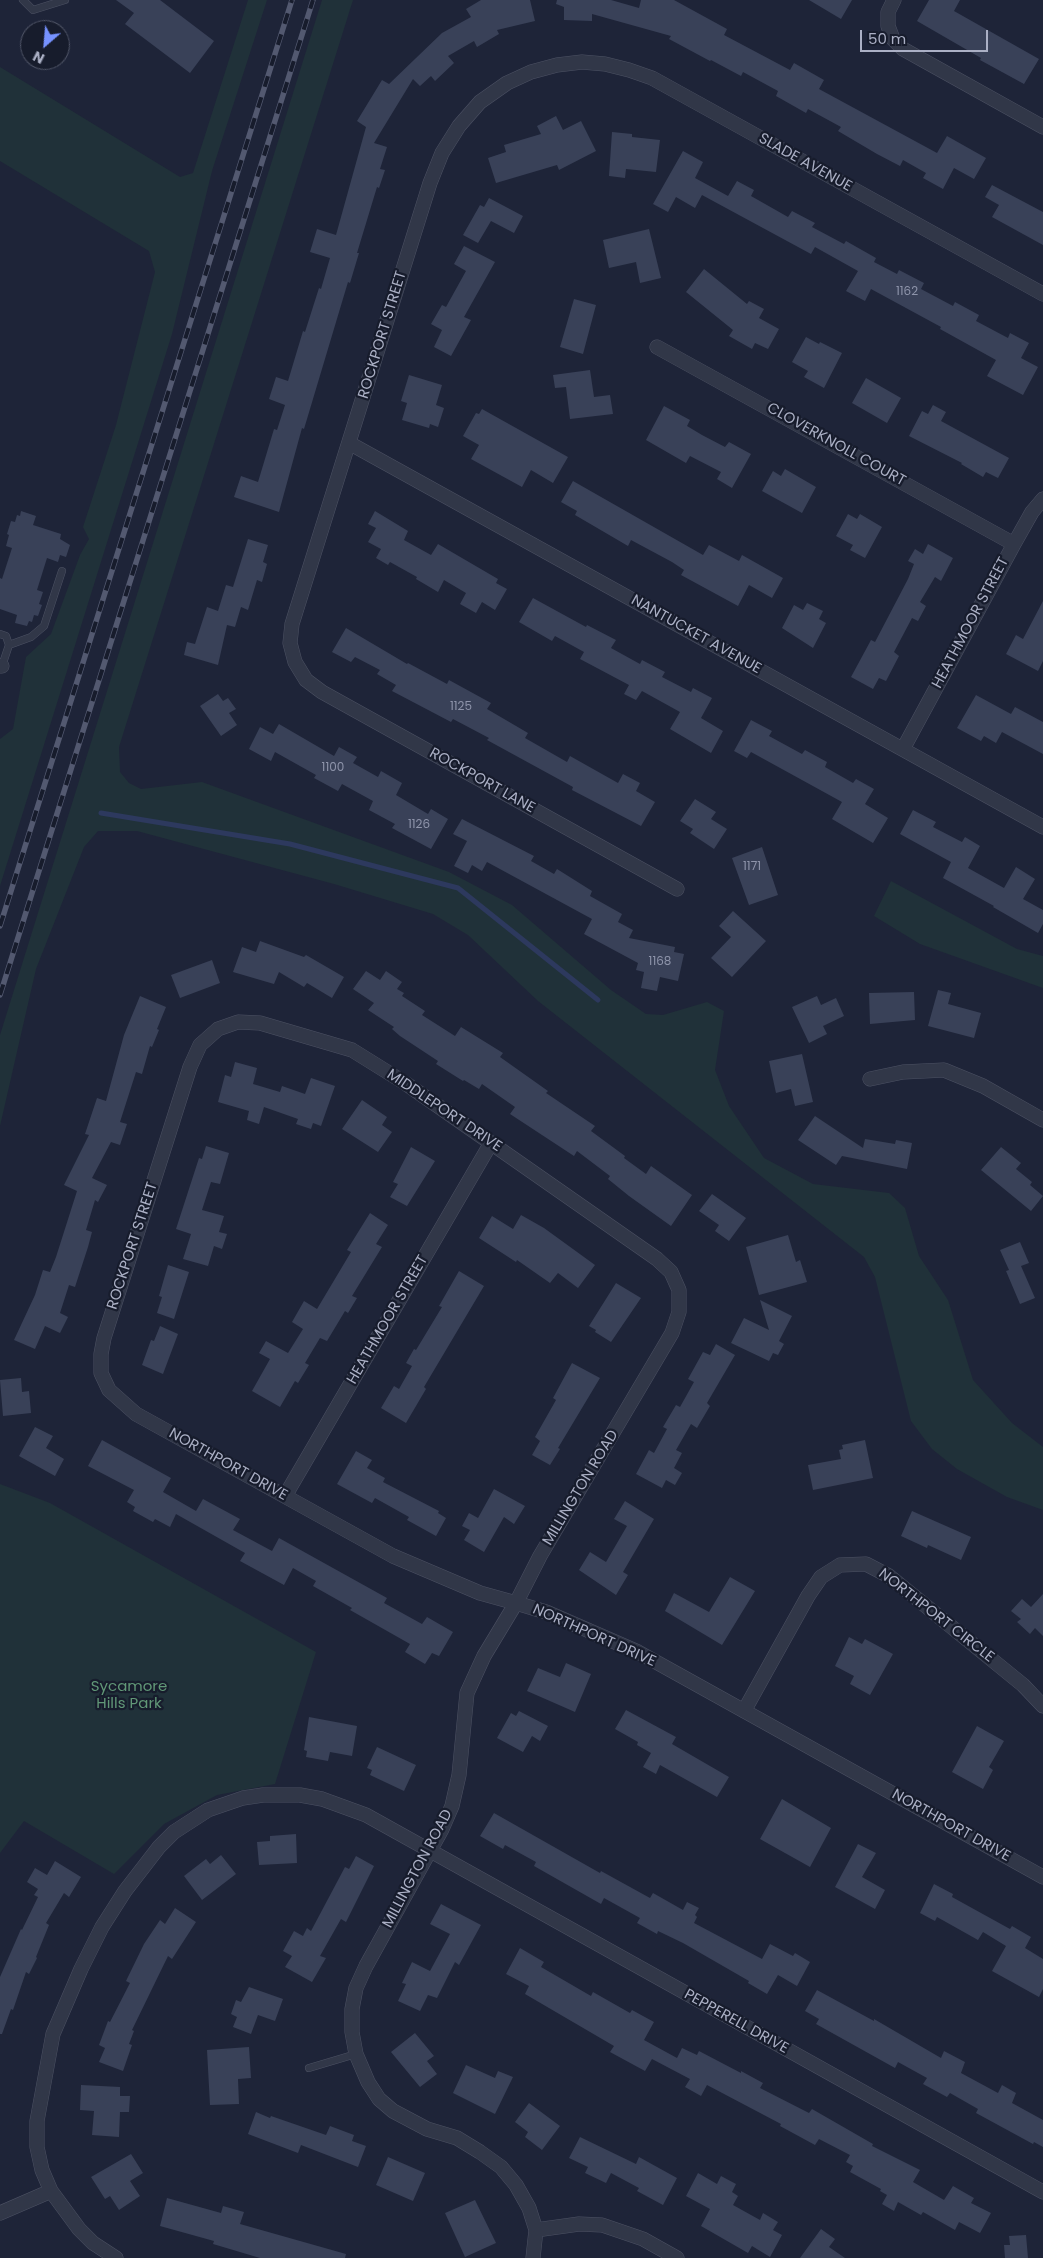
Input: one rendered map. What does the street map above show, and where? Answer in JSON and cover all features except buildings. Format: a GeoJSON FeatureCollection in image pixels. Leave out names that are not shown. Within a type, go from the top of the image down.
{"type":"FeatureCollection","features":[{"type":"Feature","properties":{"kind":"street"},"geometry":{"type":"LineString","coordinates":[[894,0],[888,12],[888,26],[893,39],[903,49],[1043,127]]}},
{"type":"Feature","properties":{"kind":"street","name":"SLADE AVENUE"},"geometry":{"type":"LineString","coordinates":[[557,65],[582,62],[605,64],[652,78],[1043,294]]}},
{"type":"Feature","properties":{"kind":"street","name":"ROCKPORT STREET"},"geometry":{"type":"LineString","coordinates":[[295,662],[290,644],[292,624],[430,183],[442,153],[459,126],[480,102],[507,83],[531,72],[557,65]]}},
{"type":"Feature","properties":{"kind":"street","name":"CLOVERKNOLL COURT"},"geometry":{"type":"LineString","coordinates":[[658,347],[1014,544]]}},
{"type":"Feature","properties":{"kind":"street","name":"NANTUCKET AVENUE"},"geometry":{"type":"LineString","coordinates":[[349,443],[1043,827]]}},
{"type":"Feature","properties":{"kind":"street","name":"HEATHMOOR STREET"},"geometry":{"type":"LineString","coordinates":[[903,749],[1014,544],[1032,512],[1043,499]]}},
{"type":"Feature","properties":{"kind":"street","name":"ROCKPORT LANE"},"geometry":{"type":"LineString","coordinates":[[295,662],[306,680],[322,692],[677,889]]}},
{"type":"Feature","properties":{"kind":"street","name":"MIDDLEPORT DRIVE"},"geometry":{"type":"LineString","coordinates":[[190,1067],[200,1046],[218,1030],[238,1022],[260,1023],[352,1050],[405,1083],[657,1259],[671,1272],[679,1290]]}},
{"type":"Feature","properties":{"kind":"street","name":"ROCKPORT STREET"},"geometry":{"type":"LineString","coordinates":[[136,1414],[109,1390],[101,1373],[101,1354],[104,1338],[190,1067]]}},
{"type":"Feature","properties":{"kind":"street"},"geometry":{"type":"LineString","coordinates":[[870,1079],[903,1072],[944,1070],[984,1086],[1043,1120]]}},
{"type":"Feature","properties":{"kind":"street","name":"HEATHMOOR STREET"},"geometry":{"type":"LineString","coordinates":[[285,1496],[491,1143]]}},
{"type":"Feature","properties":{"kind":"street","name":"MILLINGTON ROAD"},"geometry":{"type":"LineString","coordinates":[[533,2258],[536,2230],[529,2208],[516,2185],[501,2167],[457,2138],[426,2129],[393,2112],[379,2099],[368,2082],[356,2054],[352,2032],[352,2009],[356,1988],[366,1966],[442,1829],[454,1798],[459,1775],[467,1693],[484,1656],[516,1603],[540,1556],[672,1333],[679,1312],[679,1290]]}},
{"type":"Feature","properties":{"kind":"street","name":"NORTHPORT DRIVE"},"geometry":{"type":"LineString","coordinates":[[136,1414],[393,1556],[480,1593],[546,1612],[638,1652],[1043,1876]]}},
{"type":"Feature","properties":{"kind":"street","name":"NORTHPORT CIRCLE"},"geometry":{"type":"LineString","coordinates":[[744,1711],[808,1596],[821,1577],[840,1565],[866,1564],[889,1576],[1023,1685],[1043,1706]]}},
{"type":"Feature","properties":{"kind":"street","name":"PEPPERELL DRIVE"},"geometry":{"type":"LineString","coordinates":[[116,2258],[93,2242],[79,2229],[51,2191],[42,2170],[38,2147],[37,2121],[53,2034],[81,1968],[102,1927],[141,1869],[174,1832],[208,1810],[243,1798],[263,1795],[300,1795],[344,1805],[366,1815],[1043,2192]]}},
{"type":"Feature","properties":{"kind":"street"},"geometry":{"type":"LineString","coordinates":[[0,2213],[51,2191]]}},
{"type":"Feature","properties":{"kind":"street"},"geometry":{"type":"LineString","coordinates":[[536,2230],[579,2224],[602,2225],[643,2239],[677,2258]]}},
{"type":"Feature","properties":{"kind":"lane"},"geometry":{"type":"LineString","coordinates":[[22,0],[33,10],[65,0]]}},
{"type":"Feature","properties":{"kind":"lane"},"geometry":{"type":"LineString","coordinates":[[9,645],[31,637],[44,626],[62,571]]}},
{"type":"Feature","properties":{"kind":"lane"},"geometry":{"type":"LineString","coordinates":[[0,634],[6,636],[9,645],[1,666]]}},
{"type":"Feature","properties":{"kind":"lane"},"geometry":{"type":"LineString","coordinates":[[309,2068],[356,2054]]}},
{"type":"Feature","properties":{"kind":"green space"},"geometry":{"type":"Polygon","coordinates":[[[248,0],[267,0],[212,171],[172,334],[0,886],[0,739],[13,729],[26,657],[51,634],[80,555],[89,539],[83,527],[116,425],[155,272],[149,251],[0,161],[0,67],[180,177],[193,173],[248,0]]]}},
{"type":"Feature","properties":{"kind":"green space"},"geometry":{"type":"Polygon","coordinates":[[[322,0],[353,0],[119,747],[120,772],[129,783],[141,789],[202,782],[449,872],[512,905],[611,990],[646,1014],[663,1015],[707,1002],[724,1011],[715,1070],[729,1106],[764,1158],[813,1184],[889,1193],[905,1208],[919,1256],[948,1300],[973,1380],[1012,1423],[1043,1447],[1043,1510],[1007,1497],[957,1469],[932,1449],[911,1421],[875,1277],[864,1257],[538,1001],[468,935],[433,914],[334,884],[137,831],[98,831],[84,847],[36,969],[0,1126],[0,1035],[322,0]]]}},
{"type":"Feature","properties":{"kind":"green space"},"geometry":{"type":"Polygon","coordinates":[[[891,881],[1017,949],[1043,956],[1043,988],[920,944],[874,916],[891,881]]]}},
{"type":"Feature","properties":{"kind":"green space","name":"Sycamore Hills Park"},"geometry":{"type":"Polygon","coordinates":[[[0,1484],[50,1503],[316,1652],[275,1784],[217,1795],[164,1824],[114,1874],[24,1821],[0,1853],[0,1484]]]}},
{"type":"Feature","properties":{"kind":"waterway"},"geometry":{"type":"LineString","coordinates":[[101,813],[290,844],[458,888],[598,1000]]}},
{"type":"Feature","properties":{"kind":"railway"},"geometry":{"type":"LineString","coordinates":[[0,926],[292,0]]}},
{"type":"Feature","properties":{"kind":"railway"},"geometry":{"type":"LineString","coordinates":[[0,995],[313,0]]}}]}
